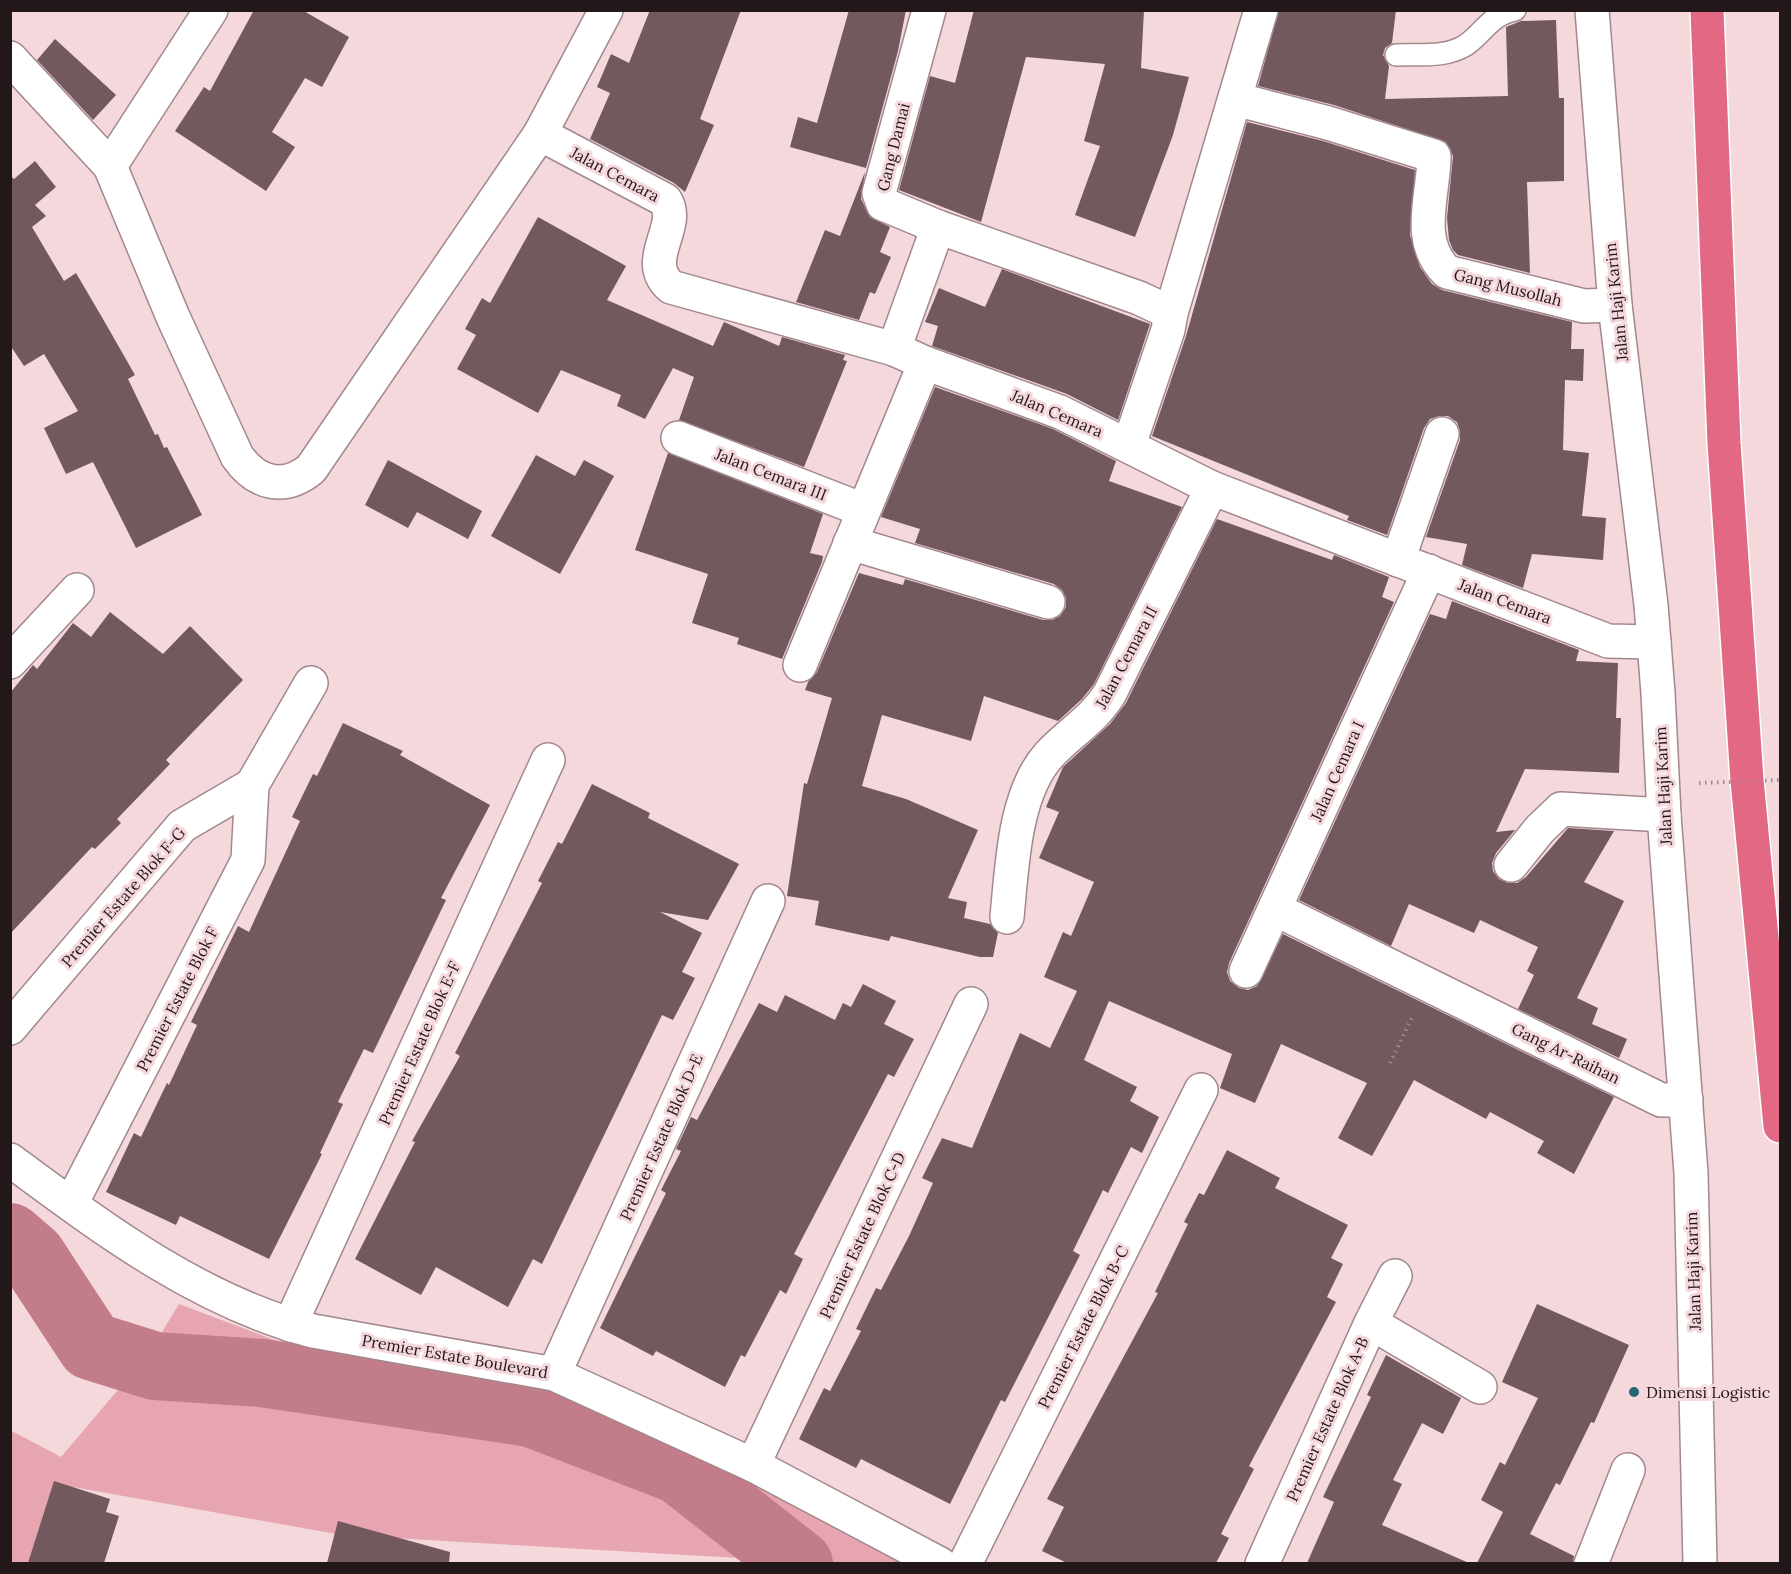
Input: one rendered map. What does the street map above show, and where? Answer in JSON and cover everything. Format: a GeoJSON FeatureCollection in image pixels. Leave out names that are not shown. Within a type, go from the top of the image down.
{"type":"FeatureCollection","features":[{"type":"Feature","properties":{"kind":"highway"},"geometry":{"type":"LineString","coordinates":[[1707,10],[1726,478],[1747,780],[1780,1126]]}},
{"type":"Feature","properties":{"kind":"street"},"geometry":{"type":"LineString","coordinates":[[110,166],[211,10]]}},
{"type":"Feature","properties":{"kind":"street"},"geometry":{"type":"LineString","coordinates":[[10,58],[110,166],[173,317],[237,456],[243,464],[262,478],[275,483],[291,482],[311,469],[540,134],[606,10]]}},
{"type":"Feature","properties":{"kind":"street","name":"Gang Damai"},"geometry":{"type":"LineString","coordinates":[[929,10],[879,193],[883,204],[938,228],[1139,298],[1171,313]]}},
{"type":"Feature","properties":{"kind":"street"},"geometry":{"type":"LineString","coordinates":[[1129,445],[1168,330],[1171,313],[1261,10]]}},
{"type":"Feature","properties":{"kind":"street","name":"Jalan Haji Karim"},"geometry":{"type":"LineString","coordinates":[[1592,10],[1615,305],[1654,642],[1664,815],[1686,1100],[1691,1196],[1700,1563]]}},
{"type":"Feature","properties":{"kind":"street","name":"Gang Musollah"},"geometry":{"type":"LineString","coordinates":[[1235,99],[1425,151],[1434,156],[1427,228],[1435,256],[1447,272],[1584,306],[1615,305]]}},
{"type":"Feature","properties":{"kind":"street","name":"Jalan Cemara"},"geometry":{"type":"LineString","coordinates":[[540,134],[665,200],[670,207],[658,264],[661,276],[671,287],[894,349],[925,363],[1060,412],[1212,488],[1608,641],[1654,642]]}},
{"type":"Feature","properties":{"kind":"street"},"geometry":{"type":"LineString","coordinates":[[894,349],[938,228]]}},
{"type":"Feature","properties":{"kind":"street"},"geometry":{"type":"LineString","coordinates":[[800,665],[925,363]]}},
{"type":"Feature","properties":{"kind":"street"},"geometry":{"type":"LineString","coordinates":[[1398,560],[1442,434]]}},
{"type":"Feature","properties":{"kind":"street","name":"Jalan Cemara III"},"geometry":{"type":"LineString","coordinates":[[678,438],[863,510]]}},
{"type":"Feature","properties":{"kind":"street","name":"Jalan Cemara II"},"geometry":{"type":"LineString","coordinates":[[1007,917],[1015,844],[1023,806],[1033,782],[1049,756],[1088,723],[1110,693],[1212,488]]}},
{"type":"Feature","properties":{"kind":"street"},"geometry":{"type":"LineString","coordinates":[[850,543],[1048,602]]}},
{"type":"Feature","properties":{"kind":"street","name":"Jalan Cemara I"},"geometry":{"type":"LineString","coordinates":[[1246,971],[1429,571]]}},
{"type":"Feature","properties":{"kind":"street"},"geometry":{"type":"LineString","coordinates":[[10,662],[77,590]]}},
{"type":"Feature","properties":{"kind":"street"},"geometry":{"type":"LineString","coordinates":[[252,785],[310,683]]}},
{"type":"Feature","properties":{"kind":"street","name":"Premier Estate Blok E-F"},"geometry":{"type":"LineString","coordinates":[[290,1325],[548,760]]}},
{"type":"Feature","properties":{"kind":"street","name":"Premier Estate Blok F-G"},"geometry":{"type":"LineString","coordinates":[[10,1028],[182,826],[252,785]]}},
{"type":"Feature","properties":{"kind":"street","name":"Premier Estate Blok F"},"geometry":{"type":"LineString","coordinates":[[71,1204],[248,860],[252,785]]}},
{"type":"Feature","properties":{"kind":"street"},"geometry":{"type":"LineString","coordinates":[[1512,865],[1540,829],[1561,809],[1664,815]]}},
{"type":"Feature","properties":{"kind":"street","name":"Premier Estate Blok D-E"},"geometry":{"type":"LineString","coordinates":[[554,1374],[768,901]]}},
{"type":"Feature","properties":{"kind":"street","name":"Gang Ar-Raihan"},"geometry":{"type":"LineString","coordinates":[[1275,909],[1661,1100],[1686,1100]]}},
{"type":"Feature","properties":{"kind":"street","name":"Premier Estate Blok C-D"},"geometry":{"type":"LineString","coordinates":[[753,1465],[971,1004]]}},
{"type":"Feature","properties":{"kind":"street","name":"Premier Estate Blok B-C"},"geometry":{"type":"LineString","coordinates":[[965,1563],[1202,1090]]}},
{"type":"Feature","properties":{"kind":"street","name":"Premier Estate Boulevard"},"geometry":{"type":"LineString","coordinates":[[10,1160],[145,1255],[225,1298],[290,1325],[554,1374],[753,1465],[940,1563]]}},
{"type":"Feature","properties":{"kind":"street","name":"Premier Estate Blok A-B"},"geometry":{"type":"LineString","coordinates":[[1262,1563],[1371,1323],[1395,1276]]}},
{"type":"Feature","properties":{"kind":"street"},"geometry":{"type":"LineString","coordinates":[[1371,1323],[1480,1387]]}},
{"type":"Feature","properties":{"kind":"street"},"geometry":{"type":"LineString","coordinates":[[1591,1563],[1628,1470]]}},
{"type":"Feature","properties":{"kind":"lane"},"geometry":{"type":"LineString","coordinates":[[1396,55],[1447,53],[1458,49],[1502,14],[1515,10]]}},
{"type":"Feature","properties":{"kind":"path"},"geometry":{"type":"LineString","coordinates":[[1699,783],[1780,780]]}},
{"type":"Feature","properties":{"kind":"path"},"geometry":{"type":"LineString","coordinates":[[1390,1063],[1437,990]]}},
{"type":"Feature","properties":{"kind":"shaded area"},"geometry":{"type":"Polygon","coordinates":[[[179,1304],[298,1349],[504,1371],[604,1401],[908,1563],[746,1564],[738,1558],[342,1535],[73,1487],[44,1563],[11,1563],[10,1430],[61,1457],[150,1352],[179,1304]]]}},
{"type":"Feature","properties":{"kind":"building"},"geometry":{"type":"Polygon","coordinates":[[[254,10],[302,10],[349,37],[322,87],[305,78],[272,132],[295,147],[266,191],[175,131],[204,87],[210,91],[254,10]]]}},
{"type":"Feature","properties":{"kind":"building"},"geometry":{"type":"Polygon","coordinates":[[[650,10],[741,10],[700,119],[714,125],[685,192],[674,183],[590,139],[610,93],[597,87],[611,54],[629,63],[650,10]]]}},
{"type":"Feature","properties":{"kind":"building"},"geometry":{"type":"Polygon","coordinates":[[[849,10],[906,10],[898,51],[866,168],[790,147],[798,117],[817,123],[849,10]]]}},
{"type":"Feature","properties":{"kind":"building"},"geometry":{"type":"Polygon","coordinates":[[[974,10],[1144,10],[1141,68],[1189,77],[1173,135],[1135,237],[1075,215],[1100,146],[1084,141],[1105,64],[1026,57],[981,222],[899,190],[930,76],[955,83],[974,10]]]}},
{"type":"Feature","properties":{"kind":"building"},"geometry":{"type":"Polygon","coordinates":[[[1279,10],[1396,10],[1392,43],[1385,48],[1383,55],[1389,66],[1385,99],[1508,96],[1506,27],[1521,21],[1556,20],[1559,98],[1564,98],[1564,181],[1527,182],[1530,273],[1458,255],[1453,250],[1449,240],[1447,218],[1453,156],[1446,142],[1334,105],[1258,86],[1279,10]]]}},
{"type":"Feature","properties":{"kind":"building"},"geometry":{"type":"Polygon","coordinates":[[[55,39],[116,95],[93,120],[37,60],[55,39]]]}},
{"type":"Feature","properties":{"kind":"building"},"geometry":{"type":"Polygon","coordinates":[[[1247,122],[1323,141],[1415,170],[1410,235],[1420,267],[1432,284],[1442,290],[1572,322],[1571,349],[1584,349],[1583,381],[1565,380],[1563,450],[1589,453],[1582,516],[1606,518],[1603,560],[1532,554],[1523,588],[1462,565],[1467,544],[1426,537],[1460,440],[1457,422],[1448,416],[1430,419],[1424,428],[1387,535],[1347,520],[1349,516],[1152,436],[1186,336],[1247,122]]]}},
{"type":"Feature","properties":{"kind":"building"},"geometry":{"type":"Polygon","coordinates":[[[35,161],[56,187],[35,205],[46,216],[32,227],[64,281],[76,273],[135,375],[128,379],[155,435],[158,434],[164,448],[167,447],[202,515],[136,548],[93,462],[66,474],[44,428],[78,411],[44,354],[24,366],[10,345],[10,176],[14,179],[35,161]]]}},
{"type":"Feature","properties":{"kind":"building"},"geometry":{"type":"Polygon","coordinates":[[[865,172],[861,199],[870,217],[890,227],[880,252],[891,257],[875,294],[870,292],[859,320],[796,302],[825,230],[840,236],[865,172]]]}},
{"type":"Feature","properties":{"kind":"building"},"geometry":{"type":"Polygon","coordinates":[[[538,217],[626,266],[607,300],[713,346],[724,322],[779,346],[782,337],[845,355],[843,360],[847,361],[804,467],[679,420],[694,377],[673,368],[645,419],[617,406],[621,395],[561,370],[538,413],[457,369],[476,335],[465,329],[482,298],[490,303],[538,217]]]}},
{"type":"Feature","properties":{"kind":"building"},"geometry":{"type":"Polygon","coordinates":[[[1002,269],[1150,324],[1118,420],[1067,394],[932,346],[938,326],[925,322],[939,288],[985,307],[1002,269]]]}},
{"type":"Feature","properties":{"kind":"building"},"geometry":{"type":"Polygon","coordinates":[[[935,387],[1053,429],[1116,461],[1109,481],[1182,507],[1094,684],[1082,699],[1058,721],[984,696],[971,741],[882,715],[862,786],[906,799],[978,830],[948,898],[967,902],[964,918],[990,924],[998,933],[993,957],[980,957],[891,936],[889,941],[815,925],[819,901],[787,896],[804,783],[807,784],[832,698],[805,690],[808,682],[817,672],[859,573],[903,585],[905,579],[1043,620],[1052,620],[1060,616],[1066,607],[1066,598],[1062,590],[1054,584],[915,543],[920,529],[881,517],[935,387]]]}},
{"type":"Feature","properties":{"kind":"building"},"geometry":{"type":"Polygon","coordinates":[[[668,453],[823,514],[810,553],[823,556],[822,562],[782,659],[737,644],[739,638],[692,623],[708,574],[635,550],[668,453]]]}},
{"type":"Feature","properties":{"kind":"building"},"geometry":{"type":"Polygon","coordinates":[[[536,455],[575,476],[584,460],[614,476],[560,574],[491,536],[536,455]]]}},
{"type":"Feature","properties":{"kind":"building"},"geometry":{"type":"Polygon","coordinates":[[[388,460],[482,511],[468,539],[417,512],[408,528],[365,505],[388,460]]]}},
{"type":"Feature","properties":{"kind":"building"},"geometry":{"type":"Polygon","coordinates":[[[1217,519],[1332,560],[1334,555],[1389,577],[1382,597],[1394,602],[1229,963],[1227,972],[1230,981],[1239,988],[1248,990],[1257,986],[1283,934],[1614,1097],[1574,1174],[1537,1153],[1544,1141],[1490,1112],[1486,1119],[1414,1080],[1372,1156],[1338,1138],[1367,1083],[1281,1044],[1255,1103],[1220,1088],[1232,1054],[1109,1001],[1084,1060],[1137,1087],[1130,1101],[1159,1117],[1142,1153],[1131,1147],[1108,1193],[1103,1190],[1073,1251],[1080,1255],[1005,1402],[1001,1400],[950,1504],[861,1459],[856,1468],[799,1439],[824,1388],[830,1391],[861,1331],[856,1329],[876,1288],[881,1290],[909,1236],[933,1183],[922,1178],[942,1138],[972,1148],[1020,1033],[1050,1048],[1077,991],[1044,977],[1063,932],[1071,936],[1094,882],[1039,858],[1059,812],[1046,807],[1063,767],[1110,724],[1126,703],[1217,519]]]}},
{"type":"Feature","properties":{"kind":"building"},"geometry":{"type":"Polygon","coordinates":[[[1452,601],[1579,650],[1576,661],[1618,663],[1616,718],[1621,718],[1619,773],[1525,769],[1496,832],[1515,830],[1496,853],[1492,863],[1493,871],[1499,879],[1508,883],[1517,883],[1526,877],[1568,828],[1614,831],[1584,882],[1624,901],[1577,998],[1598,1008],[1592,1024],[1627,1039],[1619,1058],[1518,1009],[1534,975],[1527,971],[1538,947],[1480,920],[1474,933],[1409,904],[1391,946],[1299,900],[1430,614],[1446,619],[1452,601]]]}},
{"type":"Feature","properties":{"kind":"building"},"geometry":{"type":"Polygon","coordinates":[[[110,612],[163,654],[190,626],[243,680],[166,760],[170,764],[117,819],[121,823],[95,849],[92,847],[10,934],[10,693],[33,665],[37,669],[73,623],[91,637],[110,612]]]}},
{"type":"Feature","properties":{"kind":"building"},"geometry":{"type":"Polygon","coordinates":[[[343,723],[403,751],[400,755],[490,805],[441,898],[446,900],[373,1053],[364,1049],[338,1102],[343,1104],[320,1153],[322,1154],[269,1259],[180,1216],[176,1225],[106,1192],[134,1133],[141,1137],[167,1083],[169,1085],[197,1025],[191,1022],[238,926],[249,932],[300,821],[292,817],[313,774],[317,776],[343,723]]]}},
{"type":"Feature","properties":{"kind":"building"},"geometry":{"type":"Polygon","coordinates":[[[592,784],[650,813],[648,818],[739,864],[708,920],[660,912],[702,933],[682,972],[695,978],[673,1020],[662,1015],[542,1264],[533,1259],[508,1307],[436,1267],[421,1295],[355,1259],[415,1142],[412,1141],[460,1056],[455,1053],[542,883],[538,881],[558,842],[562,844],[592,784]]]}},
{"type":"Feature","properties":{"kind":"building"},"geometry":{"type":"Polygon","coordinates":[[[863,984],[896,1001],[884,1024],[914,1039],[894,1077],[888,1074],[794,1254],[803,1259],[786,1294],[780,1290],[745,1357],[741,1355],[725,1387],[656,1351],[653,1356],[600,1328],[666,1193],[661,1190],[681,1151],[676,1149],[691,1117],[697,1120],[759,1003],[777,1012],[785,995],[835,1020],[843,1003],[851,1007],[863,984]]]}},
{"type":"Feature","properties":{"kind":"building"},"geometry":{"type":"Polygon","coordinates":[[[1227,1150],[1280,1178],[1275,1188],[1348,1225],[1331,1258],[1343,1264],[1327,1297],[1336,1302],[1249,1466],[1254,1469],[1221,1534],[1229,1538],[1216,1563],[1067,1563],[1042,1551],[1064,1507],[1047,1499],[1158,1293],[1155,1292],[1188,1224],[1184,1222],[1199,1193],[1204,1195],[1227,1150]]]}},
{"type":"Feature","properties":{"kind":"building"},"geometry":{"type":"Polygon","coordinates":[[[1537,1304],[1629,1345],[1594,1423],[1591,1422],[1560,1485],[1556,1483],[1530,1534],[1574,1556],[1573,1563],[1477,1563],[1503,1512],[1481,1500],[1500,1462],[1505,1465],[1538,1398],[1502,1382],[1537,1304]]]}},
{"type":"Feature","properties":{"kind":"building"},"geometry":{"type":"Polygon","coordinates":[[[1386,1355],[1461,1398],[1443,1434],[1422,1423],[1393,1480],[1402,1484],[1382,1525],[1469,1563],[1307,1563],[1334,1502],[1323,1497],[1371,1397],[1367,1395],[1386,1355]]]}},
{"type":"Feature","properties":{"kind":"building"},"geometry":{"type":"Polygon","coordinates":[[[54,1481],[110,1499],[106,1512],[119,1516],[104,1563],[28,1563],[54,1481]]]}},
{"type":"Feature","properties":{"kind":"building"},"geometry":{"type":"Polygon","coordinates":[[[338,1521],[450,1552],[449,1563],[327,1563],[338,1521]]]}},
{"type":"Feature","properties":{"kind":"waterway"},"geometry":{"type":"LineString","coordinates":[[10,1237],[32,1256],[91,1346],[155,1366],[262,1373],[531,1413],[679,1470],[799,1564]]}},
{"type":"Feature","properties":{"kind":"place","name":"Dimensi Logistic"},"geometry":{"type":"Point","coordinates":[1634,1392]}}]}
